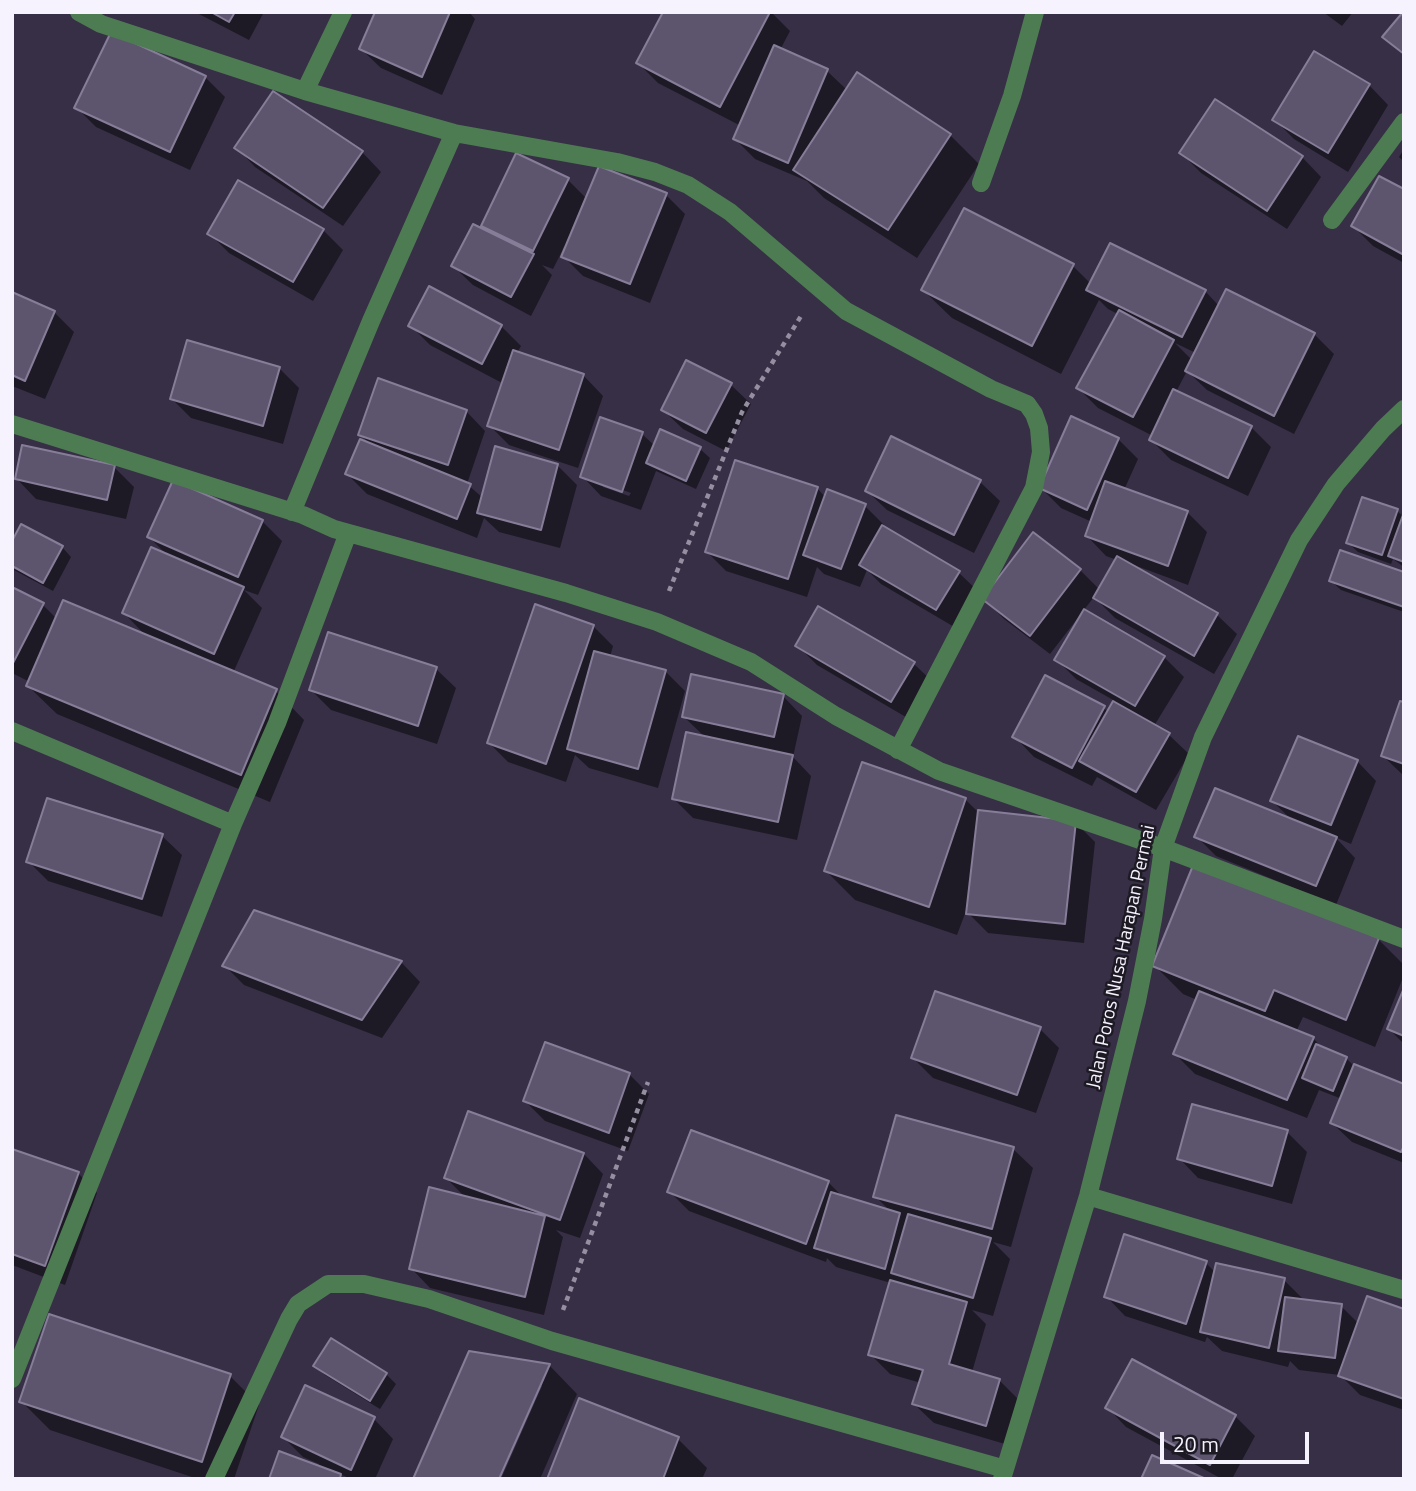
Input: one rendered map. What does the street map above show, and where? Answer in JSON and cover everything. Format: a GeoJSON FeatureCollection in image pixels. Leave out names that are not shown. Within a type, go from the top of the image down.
{"type":"FeatureCollection","features":[{"type":"Feature","properties":{"kind":"street"},"geometry":{"type":"LineString","coordinates":[[79,12],[101,24],[305,91],[454,133],[617,162],[655,172],[688,185],[730,212],[846,312],[991,389],[1027,404],[1039,428],[1041,452],[1034,488],[898,750]]}},
{"type":"Feature","properties":{"kind":"street"},"geometry":{"type":"LineString","coordinates":[[305,91],[343,12]]}},
{"type":"Feature","properties":{"kind":"street"},"geometry":{"type":"LineString","coordinates":[[981,183],[1012,96],[1035,12]]}},
{"type":"Feature","properties":{"kind":"street"},"geometry":{"type":"LineString","coordinates":[[1332,220],[1404,122]]}},
{"type":"Feature","properties":{"kind":"street"},"geometry":{"type":"LineString","coordinates":[[292,512],[371,321],[454,133]]}},
{"type":"Feature","properties":{"kind":"street","name":"Jalan Poros Nusa Harapan Permai"},"geometry":{"type":"LineString","coordinates":[[1003,1474],[1088,1196],[1137,1000],[1153,919],[1163,848],[1203,737],[1299,540],[1336,484],[1383,429],[1404,409]]}},
{"type":"Feature","properties":{"kind":"street"},"geometry":{"type":"LineString","coordinates":[[12,424],[292,512],[348,533],[566,593],[657,622],[751,662],[836,716],[939,771],[1163,848],[1404,939]]}},
{"type":"Feature","properties":{"kind":"street"},"geometry":{"type":"LineString","coordinates":[[12,1380],[233,824],[277,723],[348,533]]}},
{"type":"Feature","properties":{"kind":"street"},"geometry":{"type":"LineString","coordinates":[[12,731],[233,824]]}},
{"type":"Feature","properties":{"kind":"street"},"geometry":{"type":"LineString","coordinates":[[1088,1196],[1404,1290]]}},
{"type":"Feature","properties":{"kind":"street"},"geometry":{"type":"LineString","coordinates":[[215,1479],[289,1319],[298,1304],[328,1284],[364,1284],[429,1299],[552,1340],[1003,1474]]}},
{"type":"Feature","properties":{"kind":"path"},"geometry":{"type":"LineString","coordinates":[[657,622],[742,412],[818,288]]}},
{"type":"Feature","properties":{"kind":"path"},"geometry":{"type":"LineString","coordinates":[[552,1340],[648,1082]]}},
{"type":"Feature","properties":{"kind":"building"},"geometry":{"type":"Polygon","coordinates":[[[211,12],[235,12],[229,22],[211,12]]]}},
{"type":"Feature","properties":{"kind":"building"},"geometry":{"type":"Polygon","coordinates":[[[375,12],[450,12],[422,77],[359,49],[375,12]]]}},
{"type":"Feature","properties":{"kind":"building"},"geometry":{"type":"Polygon","coordinates":[[[663,12],[770,12],[720,107],[636,63],[663,12]]]}},
{"type":"Feature","properties":{"kind":"building"},"geometry":{"type":"Polygon","coordinates":[[[1404,12],[1404,54],[1382,37],[1404,12]]]}},
{"type":"Feature","properties":{"kind":"building"},"geometry":{"type":"Polygon","coordinates":[[[111,32],[206,76],[170,152],[74,108],[111,32]]]}},
{"type":"Feature","properties":{"kind":"building"},"geometry":{"type":"Polygon","coordinates":[[[774,45],[828,69],[788,163],[733,139],[774,45]]]}},
{"type":"Feature","properties":{"kind":"building"},"geometry":{"type":"Polygon","coordinates":[[[1314,51],[1370,84],[1328,153],[1272,120],[1314,51]]]}},
{"type":"Feature","properties":{"kind":"building"},"geometry":{"type":"Polygon","coordinates":[[[857,72],[951,134],[888,230],[793,170],[857,72]]]}},
{"type":"Feature","properties":{"kind":"building"},"geometry":{"type":"Polygon","coordinates":[[[273,91],[363,151],[323,208],[234,148],[273,91]]]}},
{"type":"Feature","properties":{"kind":"building"},"geometry":{"type":"Polygon","coordinates":[[[1215,99],[1303,156],[1267,211],[1179,153],[1215,99]]]}},
{"type":"Feature","properties":{"kind":"building"},"geometry":{"type":"Polygon","coordinates":[[[516,153],[569,178],[533,251],[481,226],[516,153]]]}},
{"type":"Feature","properties":{"kind":"building"},"geometry":{"type":"Polygon","coordinates":[[[599,166],[667,193],[630,284],[561,257],[599,166]]]}},
{"type":"Feature","properties":{"kind":"building"},"geometry":{"type":"Polygon","coordinates":[[[1379,176],[1404,189],[1404,255],[1351,226],[1379,176]]]}},
{"type":"Feature","properties":{"kind":"building"},"geometry":{"type":"Polygon","coordinates":[[[238,180],[324,229],[293,282],[207,234],[238,180]]]}},
{"type":"Feature","properties":{"kind":"building"},"geometry":{"type":"Polygon","coordinates":[[[964,208],[1074,264],[1032,346],[921,290],[964,208]]]}},
{"type":"Feature","properties":{"kind":"building"},"geometry":{"type":"Polygon","coordinates":[[[473,224],[534,254],[511,297],[451,266],[473,224]]]}},
{"type":"Feature","properties":{"kind":"building"},"geometry":{"type":"Polygon","coordinates":[[[1110,243],[1206,290],[1182,337],[1086,290],[1110,243]]]}},
{"type":"Feature","properties":{"kind":"building"},"geometry":{"type":"Polygon","coordinates":[[[429,286],[502,325],[482,364],[408,326],[429,286]]]}},
{"type":"Feature","properties":{"kind":"building"},"geometry":{"type":"Polygon","coordinates":[[[1226,289],[1315,333],[1274,416],[1185,371],[1226,289]]]}},
{"type":"Feature","properties":{"kind":"building"},"geometry":{"type":"Polygon","coordinates":[[[12,292],[55,311],[25,381],[12,375],[12,292]]]}},
{"type":"Feature","properties":{"kind":"building"},"geometry":{"type":"Polygon","coordinates":[[[1119,310],[1174,340],[1133,417],[1076,388],[1119,310]]]}},
{"type":"Feature","properties":{"kind":"building"},"geometry":{"type":"Polygon","coordinates":[[[187,340],[280,367],[263,426],[170,399],[187,340]]]}},
{"type":"Feature","properties":{"kind":"building"},"geometry":{"type":"Polygon","coordinates":[[[513,350],[584,374],[559,450],[487,426],[513,350]]]}},
{"type":"Feature","properties":{"kind":"building"},"geometry":{"type":"Polygon","coordinates":[[[686,360],[732,383],[706,433],[661,410],[686,360]]]}},
{"type":"Feature","properties":{"kind":"building"},"geometry":{"type":"Polygon","coordinates":[[[378,378],[467,410],[448,465],[358,435],[378,378]]]}},
{"type":"Feature","properties":{"kind":"building"},"geometry":{"type":"Polygon","coordinates":[[[1173,389],[1252,426],[1228,478],[1149,440],[1173,389]]]}},
{"type":"Feature","properties":{"kind":"building"},"geometry":{"type":"Polygon","coordinates":[[[1071,416],[1119,438],[1087,510],[1039,488],[1071,416]]]}},
{"type":"Feature","properties":{"kind":"building"},"geometry":{"type":"Polygon","coordinates":[[[600,417],[643,432],[622,492],[580,477],[600,417]]]}},
{"type":"Feature","properties":{"kind":"building"},"geometry":{"type":"Polygon","coordinates":[[[660,429],[701,447],[686,481],[646,463],[660,429]]]}},
{"type":"Feature","properties":{"kind":"building"},"geometry":{"type":"Polygon","coordinates":[[[891,436],[981,480],[954,535],[865,491],[891,436]]]}},
{"type":"Feature","properties":{"kind":"building"},"geometry":{"type":"Polygon","coordinates":[[[360,439],[471,484],[457,519],[345,474],[360,439]]]}},
{"type":"Feature","properties":{"kind":"building"},"geometry":{"type":"Polygon","coordinates":[[[22,445],[115,465],[107,500],[15,479],[22,445]]]}},
{"type":"Feature","properties":{"kind":"building"},"geometry":{"type":"Polygon","coordinates":[[[495,446],[558,464],[541,530],[477,513],[495,446]]]}},
{"type":"Feature","properties":{"kind":"building"},"geometry":{"type":"Polygon","coordinates":[[[735,460],[818,487],[788,579],[705,552],[735,460]]]}},
{"type":"Feature","properties":{"kind":"building"},"geometry":{"type":"Polygon","coordinates":[[[173,480],[263,520],[238,577],[147,537],[173,480]]]}},
{"type":"Feature","properties":{"kind":"building"},"geometry":{"type":"Polygon","coordinates":[[[1105,481],[1188,511],[1168,566],[1085,536],[1105,481]]]}},
{"type":"Feature","properties":{"kind":"building"},"geometry":{"type":"Polygon","coordinates":[[[827,489],[866,504],[841,569],[803,555],[827,489]]]}},
{"type":"Feature","properties":{"kind":"building"},"geometry":{"type":"Polygon","coordinates":[[[1362,497],[1398,509],[1382,555],[1346,543],[1362,497]]]}},
{"type":"Feature","properties":{"kind":"building"},"geometry":{"type":"Polygon","coordinates":[[[1404,512],[1404,562],[1388,556],[1404,512]]]}},
{"type":"Feature","properties":{"kind":"building"},"geometry":{"type":"Polygon","coordinates":[[[21,524],[63,546],[43,583],[12,566],[12,541],[21,524]]]}},
{"type":"Feature","properties":{"kind":"building"},"geometry":{"type":"Polygon","coordinates":[[[882,525],[960,571],[936,610],[859,565],[882,525]]]}},
{"type":"Feature","properties":{"kind":"building"},"geometry":{"type":"Polygon","coordinates":[[[1033,532],[1081,569],[1030,636],[982,599],[1033,532]]]}},
{"type":"Feature","properties":{"kind":"building"},"geometry":{"type":"Polygon","coordinates":[[[151,547],[244,587],[214,654],[122,613],[151,547]]]}},
{"type":"Feature","properties":{"kind":"building"},"geometry":{"type":"Polygon","coordinates":[[[1340,550],[1404,572],[1404,607],[1329,581],[1340,550]]]}},
{"type":"Feature","properties":{"kind":"building"},"geometry":{"type":"Polygon","coordinates":[[[1117,556],[1218,613],[1194,656],[1093,598],[1117,556]]]}},
{"type":"Feature","properties":{"kind":"building"},"geometry":{"type":"Polygon","coordinates":[[[12,587],[44,603],[12,665],[12,587]]]}},
{"type":"Feature","properties":{"kind":"building"},"geometry":{"type":"Polygon","coordinates":[[[63,600],[277,689],[241,775],[26,686],[63,600]]]}},
{"type":"Feature","properties":{"kind":"building"},"geometry":{"type":"Polygon","coordinates":[[[535,604],[594,625],[546,764],[487,743],[535,604]]]}},
{"type":"Feature","properties":{"kind":"building"},"geometry":{"type":"Polygon","coordinates":[[[818,606],[915,662],[891,702],[795,646],[818,606]]]}},
{"type":"Feature","properties":{"kind":"building"},"geometry":{"type":"Polygon","coordinates":[[[1084,609],[1165,656],[1135,706],[1054,660],[1084,609]]]}},
{"type":"Feature","properties":{"kind":"building"},"geometry":{"type":"Polygon","coordinates":[[[328,632],[437,667],[418,726],[309,690],[328,632]]]}},
{"type":"Feature","properties":{"kind":"building"},"geometry":{"type":"Polygon","coordinates":[[[594,651],[666,670],[638,769],[567,749],[594,651]]]}},
{"type":"Feature","properties":{"kind":"building"},"geometry":{"type":"Polygon","coordinates":[[[691,674],[784,694],[774,737],[682,717],[691,674]]]}},
{"type":"Feature","properties":{"kind":"building"},"geometry":{"type":"Polygon","coordinates":[[[1045,675],[1105,706],[1072,768],[1012,737],[1045,675]]]}},
{"type":"Feature","properties":{"kind":"building"},"geometry":{"type":"Polygon","coordinates":[[[1113,701],[1170,733],[1136,792],[1079,761],[1113,701]]]}},
{"type":"Feature","properties":{"kind":"building"},"geometry":{"type":"Polygon","coordinates":[[[1400,701],[1404,702],[1404,764],[1381,756],[1400,701]]]}},
{"type":"Feature","properties":{"kind":"building"},"geometry":{"type":"Polygon","coordinates":[[[686,732],[793,755],[778,822],[672,799],[686,732]]]}},
{"type":"Feature","properties":{"kind":"building"},"geometry":{"type":"Polygon","coordinates":[[[1298,736],[1358,760],[1331,825],[1270,801],[1298,736]]]}},
{"type":"Feature","properties":{"kind":"building"},"geometry":{"type":"Polygon","coordinates":[[[862,762],[966,798],[929,907],[824,871],[862,762]]]}},
{"type":"Feature","properties":{"kind":"building"},"geometry":{"type":"Polygon","coordinates":[[[1215,788],[1337,837],[1316,886],[1194,837],[1215,788]]]}},
{"type":"Feature","properties":{"kind":"building"},"geometry":{"type":"Polygon","coordinates":[[[47,798],[163,834],[142,899],[26,862],[47,798]]]}},
{"type":"Feature","properties":{"kind":"building"},"geometry":{"type":"Polygon","coordinates":[[[978,810],[1076,821],[1065,924],[966,914],[978,810]]]}},
{"type":"Feature","properties":{"kind":"building"},"geometry":{"type":"Polygon","coordinates":[[[1194,863],[1379,938],[1346,1020],[1274,990],[1265,1011],[1152,966],[1194,863]]]}},
{"type":"Feature","properties":{"kind":"building"},"geometry":{"type":"Polygon","coordinates":[[[254,910],[402,961],[362,1020],[222,966],[254,910]]]}},
{"type":"Feature","properties":{"kind":"building"},"geometry":{"type":"Polygon","coordinates":[[[1404,988],[1404,1036],[1387,1029],[1404,988]]]}},
{"type":"Feature","properties":{"kind":"building"},"geometry":{"type":"Polygon","coordinates":[[[935,991],[1041,1027],[1017,1095],[911,1058],[935,991]]]}},
{"type":"Feature","properties":{"kind":"building"},"geometry":{"type":"Polygon","coordinates":[[[1199,991],[1314,1037],[1287,1100],[1173,1054],[1199,991]]]}},
{"type":"Feature","properties":{"kind":"building"},"geometry":{"type":"Polygon","coordinates":[[[545,1042],[630,1073],[609,1133],[523,1101],[545,1042]]]}},
{"type":"Feature","properties":{"kind":"building"},"geometry":{"type":"Polygon","coordinates":[[[1316,1044],[1347,1057],[1333,1091],[1302,1078],[1316,1044]]]}},
{"type":"Feature","properties":{"kind":"building"},"geometry":{"type":"Polygon","coordinates":[[[1354,1064],[1404,1084],[1404,1146],[1401,1152],[1330,1123],[1354,1064]]]}},
{"type":"Feature","properties":{"kind":"building"},"geometry":{"type":"Polygon","coordinates":[[[1192,1104],[1288,1130],[1272,1186],[1177,1159],[1192,1104]]]}},
{"type":"Feature","properties":{"kind":"building"},"geometry":{"type":"Polygon","coordinates":[[[468,1111],[584,1153],[560,1220],[444,1178],[468,1111]]]}},
{"type":"Feature","properties":{"kind":"building"},"geometry":{"type":"Polygon","coordinates":[[[896,1115],[1014,1147],[992,1229],[873,1197],[896,1115]]]}},
{"type":"Feature","properties":{"kind":"building"},"geometry":{"type":"Polygon","coordinates":[[[691,1130],[829,1181],[806,1244],[667,1192],[691,1130]]]}},
{"type":"Feature","properties":{"kind":"building"},"geometry":{"type":"Polygon","coordinates":[[[12,1149],[79,1172],[45,1266],[12,1254],[12,1149]]]}},
{"type":"Feature","properties":{"kind":"building"},"geometry":{"type":"Polygon","coordinates":[[[429,1187],[545,1216],[525,1297],[409,1269],[429,1187]]]}},
{"type":"Feature","properties":{"kind":"building"},"geometry":{"type":"Polygon","coordinates":[[[831,1192],[900,1213],[885,1269],[814,1248],[831,1192]]]}},
{"type":"Feature","properties":{"kind":"building"},"geometry":{"type":"Polygon","coordinates":[[[908,1214],[991,1238],[973,1298],[891,1273],[908,1214]]]}},
{"type":"Feature","properties":{"kind":"building"},"geometry":{"type":"Polygon","coordinates":[[[1124,1234],[1207,1261],[1186,1324],[1104,1297],[1124,1234]]]}},
{"type":"Feature","properties":{"kind":"building"},"geometry":{"type":"Polygon","coordinates":[[[1216,1263],[1285,1278],[1269,1348],[1200,1332],[1216,1263]]]}},
{"type":"Feature","properties":{"kind":"building"},"geometry":{"type":"Polygon","coordinates":[[[890,1280],[967,1302],[949,1364],[1000,1379],[986,1426],[912,1404],[923,1370],[868,1355],[890,1280]]]}},
{"type":"Feature","properties":{"kind":"building"},"geometry":{"type":"Polygon","coordinates":[[[1367,1296],[1404,1309],[1404,1399],[1338,1376],[1367,1296]]]}},
{"type":"Feature","properties":{"kind":"building"},"geometry":{"type":"Polygon","coordinates":[[[1285,1297],[1342,1304],[1335,1358],[1278,1351],[1285,1297]]]}},
{"type":"Feature","properties":{"kind":"building"},"geometry":{"type":"Polygon","coordinates":[[[49,1314],[231,1374],[202,1462],[19,1402],[49,1314]]]}},
{"type":"Feature","properties":{"kind":"building"},"geometry":{"type":"Polygon","coordinates":[[[331,1338],[387,1373],[370,1401],[313,1366],[331,1338]]]}},
{"type":"Feature","properties":{"kind":"building"},"geometry":{"type":"Polygon","coordinates":[[[469,1351],[550,1364],[499,1479],[413,1479],[469,1351]]]}},
{"type":"Feature","properties":{"kind":"building"},"geometry":{"type":"Polygon","coordinates":[[[1132,1359],[1236,1415],[1210,1465],[1105,1408],[1132,1359]]]}},
{"type":"Feature","properties":{"kind":"building"},"geometry":{"type":"Polygon","coordinates":[[[305,1385],[375,1417],[351,1470],[281,1437],[305,1385]]]}},
{"type":"Feature","properties":{"kind":"building"},"geometry":{"type":"Polygon","coordinates":[[[579,1398],[679,1437],[663,1479],[547,1479],[579,1398]]]}},
{"type":"Feature","properties":{"kind":"building"},"geometry":{"type":"Polygon","coordinates":[[[279,1451],[341,1474],[340,1479],[269,1479],[279,1451]]]}},
{"type":"Feature","properties":{"kind":"building"},"geometry":{"type":"Polygon","coordinates":[[[1152,1455],[1206,1479],[1141,1479],[1152,1455]]]}}]}
